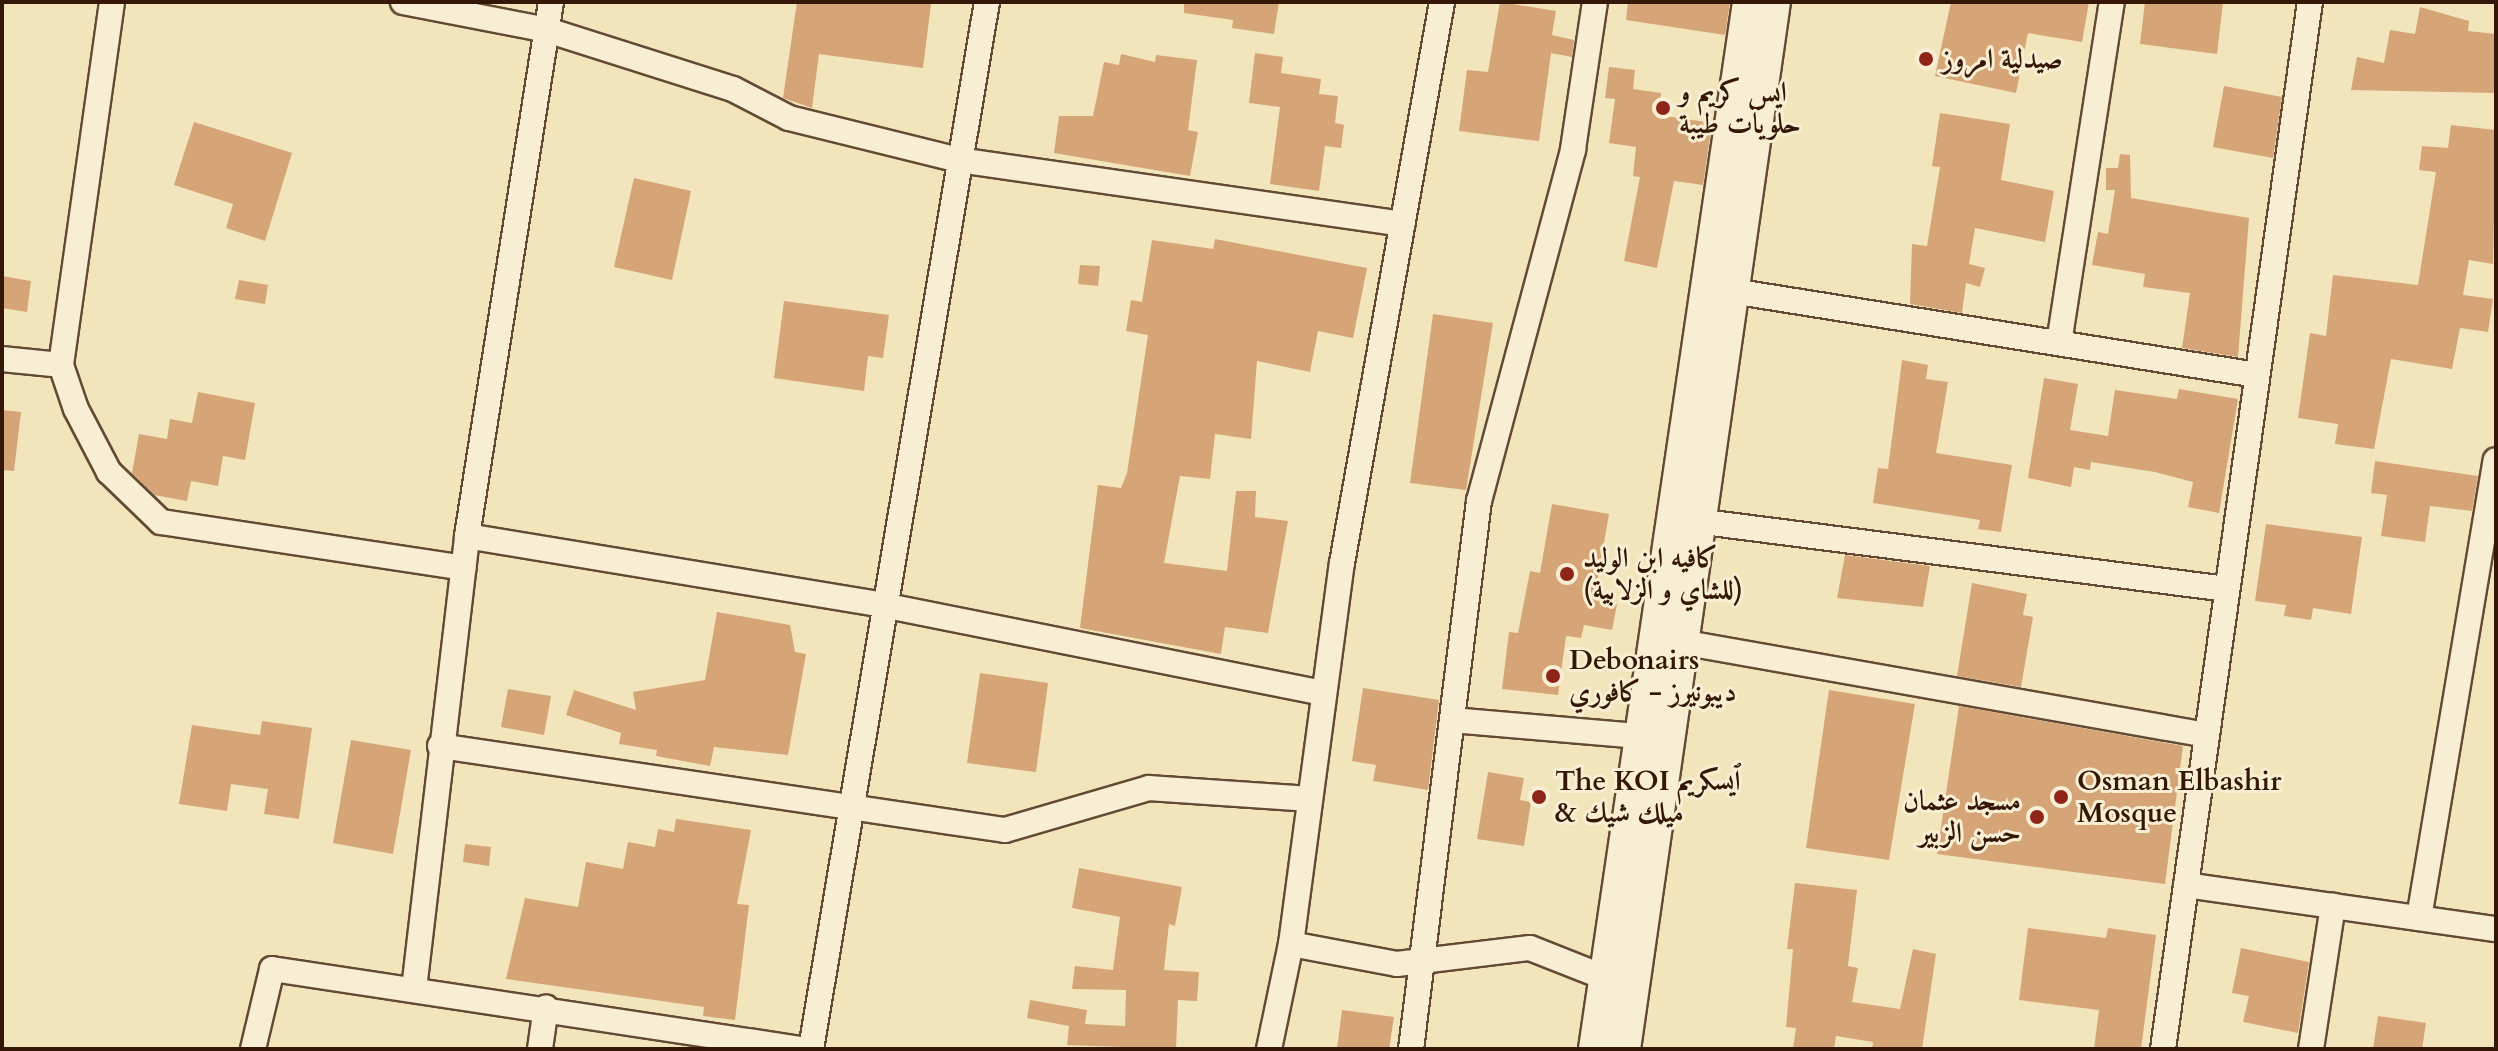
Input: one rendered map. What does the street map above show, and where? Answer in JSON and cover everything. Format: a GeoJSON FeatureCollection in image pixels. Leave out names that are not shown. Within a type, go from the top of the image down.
{"type":"FeatureCollection","features":[{"type":"Feature","properties":{"kind":"street"},"geometry":{"type":"LineString","coordinates":[[112,2],[61,365],[76,409],[109,472],[161,522],[464,568]]}},
{"type":"Feature","properties":{"kind":"street"},"geometry":{"type":"LineString","coordinates":[[403,2],[547,30],[733,89],[789,118],[959,160],[1402,224]]}},
{"type":"Feature","properties":{"kind":"street"},"geometry":{"type":"LineString","coordinates":[[414,989],[440,746],[467,536],[551,2]]}},
{"type":"Feature","properties":{"kind":"street"},"geometry":{"type":"LineString","coordinates":[[811,1049],[856,810],[987,2]]}},
{"type":"Feature","properties":{"kind":"street"},"geometry":{"type":"LineString","coordinates":[[1269,1049],[1291,944],[1322,693],[1442,2]]}},
{"type":"Feature","properties":{"kind":"street"},"geometry":{"type":"LineString","coordinates":[[1411,1049],[1418,964],[1479,501],[1573,149],[1595,2]]}},
{"type":"Feature","properties":{"kind":"street"},"geometry":{"type":"LineString","coordinates":[[1604,1041],[1606,978],[1639,736],[1749,2]]}},
{"type":"Feature","properties":{"kind":"street"},"geometry":{"type":"LineString","coordinates":[[1624,1049],[1696,521],[1774,2]]}},
{"type":"Feature","properties":{"kind":"street"},"geometry":{"type":"LineString","coordinates":[[2059,343],[2112,2]]}},
{"type":"Feature","properties":{"kind":"street"},"geometry":{"type":"LineString","coordinates":[[2163,1049],[2310,2]]}},
{"type":"Feature","properties":{"kind":"street"},"geometry":{"type":"LineString","coordinates":[[1732,291],[2257,375]]}},
{"type":"Feature","properties":{"kind":"street"},"geometry":{"type":"LineString","coordinates":[[2,359],[61,365]]}},
{"type":"Feature","properties":{"kind":"street"},"geometry":{"type":"LineString","coordinates":[[2419,918],[2489,553],[2496,460]]}},
{"type":"Feature","properties":{"kind":"street"},"geometry":{"type":"LineString","coordinates":[[1696,521],[2227,589]]}},
{"type":"Feature","properties":{"kind":"street"},"geometry":{"type":"LineString","coordinates":[[467,536],[888,606],[1322,693]]}},
{"type":"Feature","properties":{"kind":"street"},"geometry":{"type":"LineString","coordinates":[[1658,609],[1681,642],[2207,735]]}},
{"type":"Feature","properties":{"kind":"street"},"geometry":{"type":"LineString","coordinates":[[1452,720],[1639,736]]}},
{"type":"Feature","properties":{"kind":"street"},"geometry":{"type":"LineString","coordinates":[[440,746],[1005,830],[1149,788],[1310,799]]}},
{"type":"Feature","properties":{"kind":"street"},"geometry":{"type":"LineString","coordinates":[[2186,885],[2496,929]]}},
{"type":"Feature","properties":{"kind":"street"},"geometry":{"type":"LineString","coordinates":[[2311,1049],[2333,906]]}},
{"type":"Feature","properties":{"kind":"street"},"geometry":{"type":"LineString","coordinates":[[1291,944],[1418,964],[1460,952],[1530,948],[1606,978]]}},
{"type":"Feature","properties":{"kind":"street"},"geometry":{"type":"LineString","coordinates":[[253,1049],[272,969],[546,1007],[801,1049]]}},
{"type":"Feature","properties":{"kind":"street"},"geometry":{"type":"LineString","coordinates":[[540,1049],[546,1007]]}},
{"type":"Feature","properties":{"kind":"building"},"geometry":{"type":"Polygon","coordinates":[[[797,2],[931,4],[923,68],[819,54],[812,108],[783,98],[797,2]]]}},
{"type":"Feature","properties":{"kind":"building"},"geometry":{"type":"Polygon","coordinates":[[[1184,2],[1279,2],[1274,34],[1232,28],[1233,20],[1184,13],[1184,2]]]}},
{"type":"Feature","properties":{"kind":"building"},"geometry":{"type":"Polygon","coordinates":[[[1500,2],[1556,11],[1552,35],[1574,40],[1572,57],[1551,53],[1539,141],[1459,131],[1467,70],[1488,72],[1500,2]]]}},
{"type":"Feature","properties":{"kind":"building"},"geometry":{"type":"Polygon","coordinates":[[[1628,2],[1730,2],[1725,35],[1626,20],[1628,2]]]}},
{"type":"Feature","properties":{"kind":"building"},"geometry":{"type":"Polygon","coordinates":[[[1951,2],[2089,2],[2082,42],[2028,33],[2016,93],[1935,76],[1951,2]]]}},
{"type":"Feature","properties":{"kind":"building"},"geometry":{"type":"Polygon","coordinates":[[[2145,2],[2223,2],[2217,54],[2140,44],[2145,2]]]}},
{"type":"Feature","properties":{"kind":"building"},"geometry":{"type":"Polygon","coordinates":[[[2420,7],[2469,21],[2468,31],[2496,34],[2496,93],[2351,90],[2357,57],[2384,63],[2390,30],[2415,34],[2420,7]]]}},
{"type":"Feature","properties":{"kind":"building"},"geometry":{"type":"Polygon","coordinates":[[[1255,53],[1283,57],[1281,73],[1321,79],[1319,94],[1338,96],[1335,123],[1344,125],[1341,148],[1325,146],[1319,191],[1270,184],[1280,107],[1249,103],[1255,53]]]}},
{"type":"Feature","properties":{"kind":"building"},"geometry":{"type":"Polygon","coordinates":[[[1121,54],[1155,62],[1156,55],[1197,60],[1188,130],[1198,132],[1190,176],[1054,153],[1059,116],[1093,116],[1104,62],[1119,65],[1121,54]]]}},
{"type":"Feature","properties":{"kind":"building"},"geometry":{"type":"Polygon","coordinates":[[[1609,67],[1635,70],[1633,89],[1661,93],[1658,115],[1712,123],[1703,185],[1674,181],[1657,268],[1624,261],[1640,177],[1633,176],[1636,147],[1609,143],[1615,99],[1605,98],[1609,67]]]}},
{"type":"Feature","properties":{"kind":"building"},"geometry":{"type":"Polygon","coordinates":[[[2224,86],[2282,97],[2273,158],[2213,147],[2224,86]]]}},
{"type":"Feature","properties":{"kind":"building"},"geometry":{"type":"Polygon","coordinates":[[[1940,113],[2010,124],[2001,180],[2054,191],[2045,242],[1975,228],[1969,264],[1985,268],[1980,287],[1966,283],[1962,313],[1910,304],[1912,244],[1927,246],[1940,167],[1932,166],[1940,113]]]}},
{"type":"Feature","properties":{"kind":"building"},"geometry":{"type":"Polygon","coordinates":[[[194,122],[292,153],[265,241],[226,228],[233,204],[174,185],[194,122]]]}},
{"type":"Feature","properties":{"kind":"building"},"geometry":{"type":"Polygon","coordinates":[[[2451,125],[2496,130],[2493,264],[2469,260],[2463,295],[2493,299],[2488,332],[2460,328],[2452,369],[2391,359],[2374,449],[2335,444],[2338,424],[2298,418],[2310,333],[2326,336],[2333,275],[2418,285],[2436,172],[2419,170],[2422,146],[2448,148],[2451,125]]]}},
{"type":"Feature","properties":{"kind":"building"},"geometry":{"type":"Polygon","coordinates":[[[2120,154],[2130,155],[2131,198],[2249,218],[2238,357],[2182,348],[2190,293],[2143,287],[2145,274],[2092,265],[2098,232],[2108,234],[2115,190],[2106,190],[2106,168],[2118,168],[2120,154]]]}},
{"type":"Feature","properties":{"kind":"building"},"geometry":{"type":"Polygon","coordinates":[[[634,178],[691,191],[672,280],[614,267],[634,178]]]}},
{"type":"Feature","properties":{"kind":"building"},"geometry":{"type":"Polygon","coordinates":[[[1215,239],[1367,268],[1353,338],[1318,331],[1310,372],[1257,361],[1251,439],[1215,434],[1210,479],[1180,476],[1164,563],[1227,571],[1236,491],[1256,491],[1255,517],[1288,521],[1268,633],[1225,627],[1221,654],[1080,628],[1098,485],[1121,488],[1127,473],[1148,335],[1126,331],[1131,300],[1142,302],[1152,240],[1213,249],[1215,239]]]}},
{"type":"Feature","properties":{"kind":"building"},"geometry":{"type":"Polygon","coordinates":[[[1080,265],[1100,266],[1098,286],[1078,284],[1080,265]]]}},
{"type":"Feature","properties":{"kind":"building"},"geometry":{"type":"Polygon","coordinates":[[[2,276],[31,281],[27,312],[2,308],[2,276]]]}},
{"type":"Feature","properties":{"kind":"building"},"geometry":{"type":"Polygon","coordinates":[[[239,280],[268,285],[265,304],[235,299],[239,280]]]}},
{"type":"Feature","properties":{"kind":"building"},"geometry":{"type":"Polygon","coordinates":[[[784,301],[889,315],[883,358],[868,356],[864,391],[774,378],[784,301]]]}},
{"type":"Feature","properties":{"kind":"building"},"geometry":{"type":"Polygon","coordinates":[[[1433,314],[1493,323],[1466,490],[1410,483],[1433,314]]]}},
{"type":"Feature","properties":{"kind":"building"},"geometry":{"type":"Polygon","coordinates":[[[1902,360],[1928,365],[1926,379],[1948,382],[1936,453],[2012,465],[2001,532],[1978,529],[1980,520],[1873,503],[1878,468],[1888,469],[1902,360]]]}},
{"type":"Feature","properties":{"kind":"building"},"geometry":{"type":"Polygon","coordinates":[[[2044,378],[2078,384],[2070,430],[2108,436],[2115,390],[2177,399],[2179,389],[2238,399],[2219,513],[2188,507],[2193,482],[2155,472],[2091,462],[2090,470],[2074,467],[2071,487],[2028,478],[2044,378]]]}},
{"type":"Feature","properties":{"kind":"building"},"geometry":{"type":"Polygon","coordinates":[[[198,392],[255,403],[245,460],[223,456],[218,486],[191,481],[187,501],[154,495],[132,473],[139,434],[167,439],[170,419],[192,423],[198,392]]]}},
{"type":"Feature","properties":{"kind":"building"},"geometry":{"type":"Polygon","coordinates":[[[2,410],[21,412],[14,471],[2,470],[2,410]]]}},
{"type":"Feature","properties":{"kind":"building"},"geometry":{"type":"Polygon","coordinates":[[[2375,461],[2478,476],[2472,511],[2430,506],[2425,542],[2381,536],[2387,495],[2371,493],[2375,461]]]}},
{"type":"Feature","properties":{"kind":"building"},"geometry":{"type":"Polygon","coordinates":[[[1552,504],[1609,514],[1594,600],[1617,604],[1612,630],[1584,625],[1581,638],[1566,636],[1558,695],[1502,689],[1509,632],[1518,633],[1530,571],[1540,573],[1552,504]]]}},
{"type":"Feature","properties":{"kind":"building"},"geometry":{"type":"Polygon","coordinates":[[[2266,524],[2362,537],[2351,614],[2313,608],[2311,620],[2284,616],[2286,605],[2255,601],[2266,524]]]}},
{"type":"Feature","properties":{"kind":"building"},"geometry":{"type":"Polygon","coordinates":[[[1845,555],[1930,566],[1923,607],[1837,598],[1845,555]]]}},
{"type":"Feature","properties":{"kind":"building"},"geometry":{"type":"Polygon","coordinates":[[[1972,583],[2027,594],[2023,615],[2033,617],[2021,687],[1957,676],[1972,583]]]}},
{"type":"Feature","properties":{"kind":"building"},"geometry":{"type":"Polygon","coordinates":[[[717,612],[790,625],[795,652],[806,654],[788,755],[714,747],[710,766],[656,756],[657,750],[619,744],[621,733],[566,715],[574,690],[636,710],[633,692],[705,680],[717,612]]]}},
{"type":"Feature","properties":{"kind":"building"},"geometry":{"type":"Polygon","coordinates":[[[980,673],[1048,683],[1036,772],[967,763],[980,673]]]}},
{"type":"Feature","properties":{"kind":"building"},"geometry":{"type":"Polygon","coordinates":[[[1363,688],[1439,700],[1428,790],[1373,781],[1376,765],[1352,761],[1363,688]]]}},
{"type":"Feature","properties":{"kind":"building"},"geometry":{"type":"Polygon","coordinates":[[[508,689],[551,696],[544,735],[501,727],[508,689]]]}},
{"type":"Feature","properties":{"kind":"building"},"geometry":{"type":"Polygon","coordinates":[[[1829,690],[1915,704],[1889,860],[1806,848],[1829,690]]]}},
{"type":"Feature","properties":{"kind":"building","name":"Osman Elbashir Mosque"},"geometry":{"type":"Polygon","coordinates":[[[1959,706],[2183,746],[2165,884],[1937,854],[1959,706]]]}},
{"type":"Feature","properties":{"kind":"building"},"geometry":{"type":"Polygon","coordinates":[[[262,721],[312,728],[299,819],[264,814],[268,789],[231,784],[227,811],[179,804],[192,725],[260,735],[262,721]]]}},
{"type":"Feature","properties":{"kind":"building"},"geometry":{"type":"Polygon","coordinates":[[[351,740],[411,750],[393,854],[333,843],[351,740]]]}},
{"type":"Feature","properties":{"kind":"building"},"geometry":{"type":"Polygon","coordinates":[[[1488,772],[1524,778],[1520,800],[1531,802],[1524,846],[1477,839],[1488,772]]]}},
{"type":"Feature","properties":{"kind":"building"},"geometry":{"type":"Polygon","coordinates":[[[676,819],[751,830],[737,904],[749,905],[735,1020],[703,1016],[704,1007],[506,979],[525,898],[578,907],[586,862],[623,869],[628,842],[655,847],[658,829],[674,832],[676,819]]]}},
{"type":"Feature","properties":{"kind":"building"},"geometry":{"type":"Polygon","coordinates":[[[465,844],[491,847],[489,866],[463,862],[465,844]]]}},
{"type":"Feature","properties":{"kind":"building"},"geometry":{"type":"Polygon","coordinates":[[[1079,868],[1182,887],[1175,926],[1169,924],[1164,970],[1199,972],[1197,1001],[1178,1000],[1176,1049],[1067,1045],[1069,1026],[1027,1018],[1030,1000],[1087,1010],[1085,1024],[1125,1026],[1126,990],[1072,989],[1075,966],[1113,970],[1120,917],[1072,908],[1079,868]]]}},
{"type":"Feature","properties":{"kind":"building"},"geometry":{"type":"Polygon","coordinates":[[[1795,883],[1857,890],[1848,966],[1858,968],[1852,1002],[1900,1009],[1913,949],[1936,954],[1922,1049],[1872,1049],[1873,1042],[1836,1036],[1834,1049],[1793,1049],[1796,1028],[1786,1027],[1793,949],[1787,949],[1795,883]]]}},
{"type":"Feature","properties":{"kind":"building"},"geometry":{"type":"Polygon","coordinates":[[[2028,928],[2106,938],[2108,928],[2156,935],[2141,1049],[2094,1049],[2099,1010],[2019,1000],[2028,928]]]}},
{"type":"Feature","properties":{"kind":"building"},"geometry":{"type":"Polygon","coordinates":[[[2241,948],[2309,962],[2298,1033],[2243,1022],[2249,996],[2232,993],[2241,948]]]}},
{"type":"Feature","properties":{"kind":"building"},"geometry":{"type":"Polygon","coordinates":[[[1342,1010],[1394,1017],[1389,1049],[1337,1049],[1342,1010]]]}},
{"type":"Feature","properties":{"kind":"building"},"geometry":{"type":"Polygon","coordinates":[[[2378,1016],[2426,1023],[2422,1049],[2373,1049],[2378,1016]]]}},
{"type":"Feature","properties":{"kind":"place","name":"صيدلية امروز"},"geometry":{"type":"Point","coordinates":[1926,59]}},
{"type":"Feature","properties":{"kind":"place","name":"ايس كريم و حلويات طيبة"},"geometry":{"type":"Point","coordinates":[1663,108]}},
{"type":"Feature","properties":{"kind":"place","name":"كافيه ابن الوليد (للشاي و الزلابية)"},"geometry":{"type":"Point","coordinates":[1567,574]}},
{"type":"Feature","properties":{"kind":"place","name":"Debonairs ديبونيرز - كافوري"},"geometry":{"type":"Point","coordinates":[1553,676]}},
{"type":"Feature","properties":{"kind":"place","name":"The KOI ٱيسكريم & ميلك شيك"},"geometry":{"type":"Point","coordinates":[1539,797]}},
{"type":"Feature","properties":{"kind":"place","name":"Osman Elbashir Mosque"},"geometry":{"type":"Point","coordinates":[2061,797]}},
{"type":"Feature","properties":{"kind":"place","name":"مسجد عثمان حسن الزبير"},"geometry":{"type":"Point","coordinates":[2037,817]}}]}
